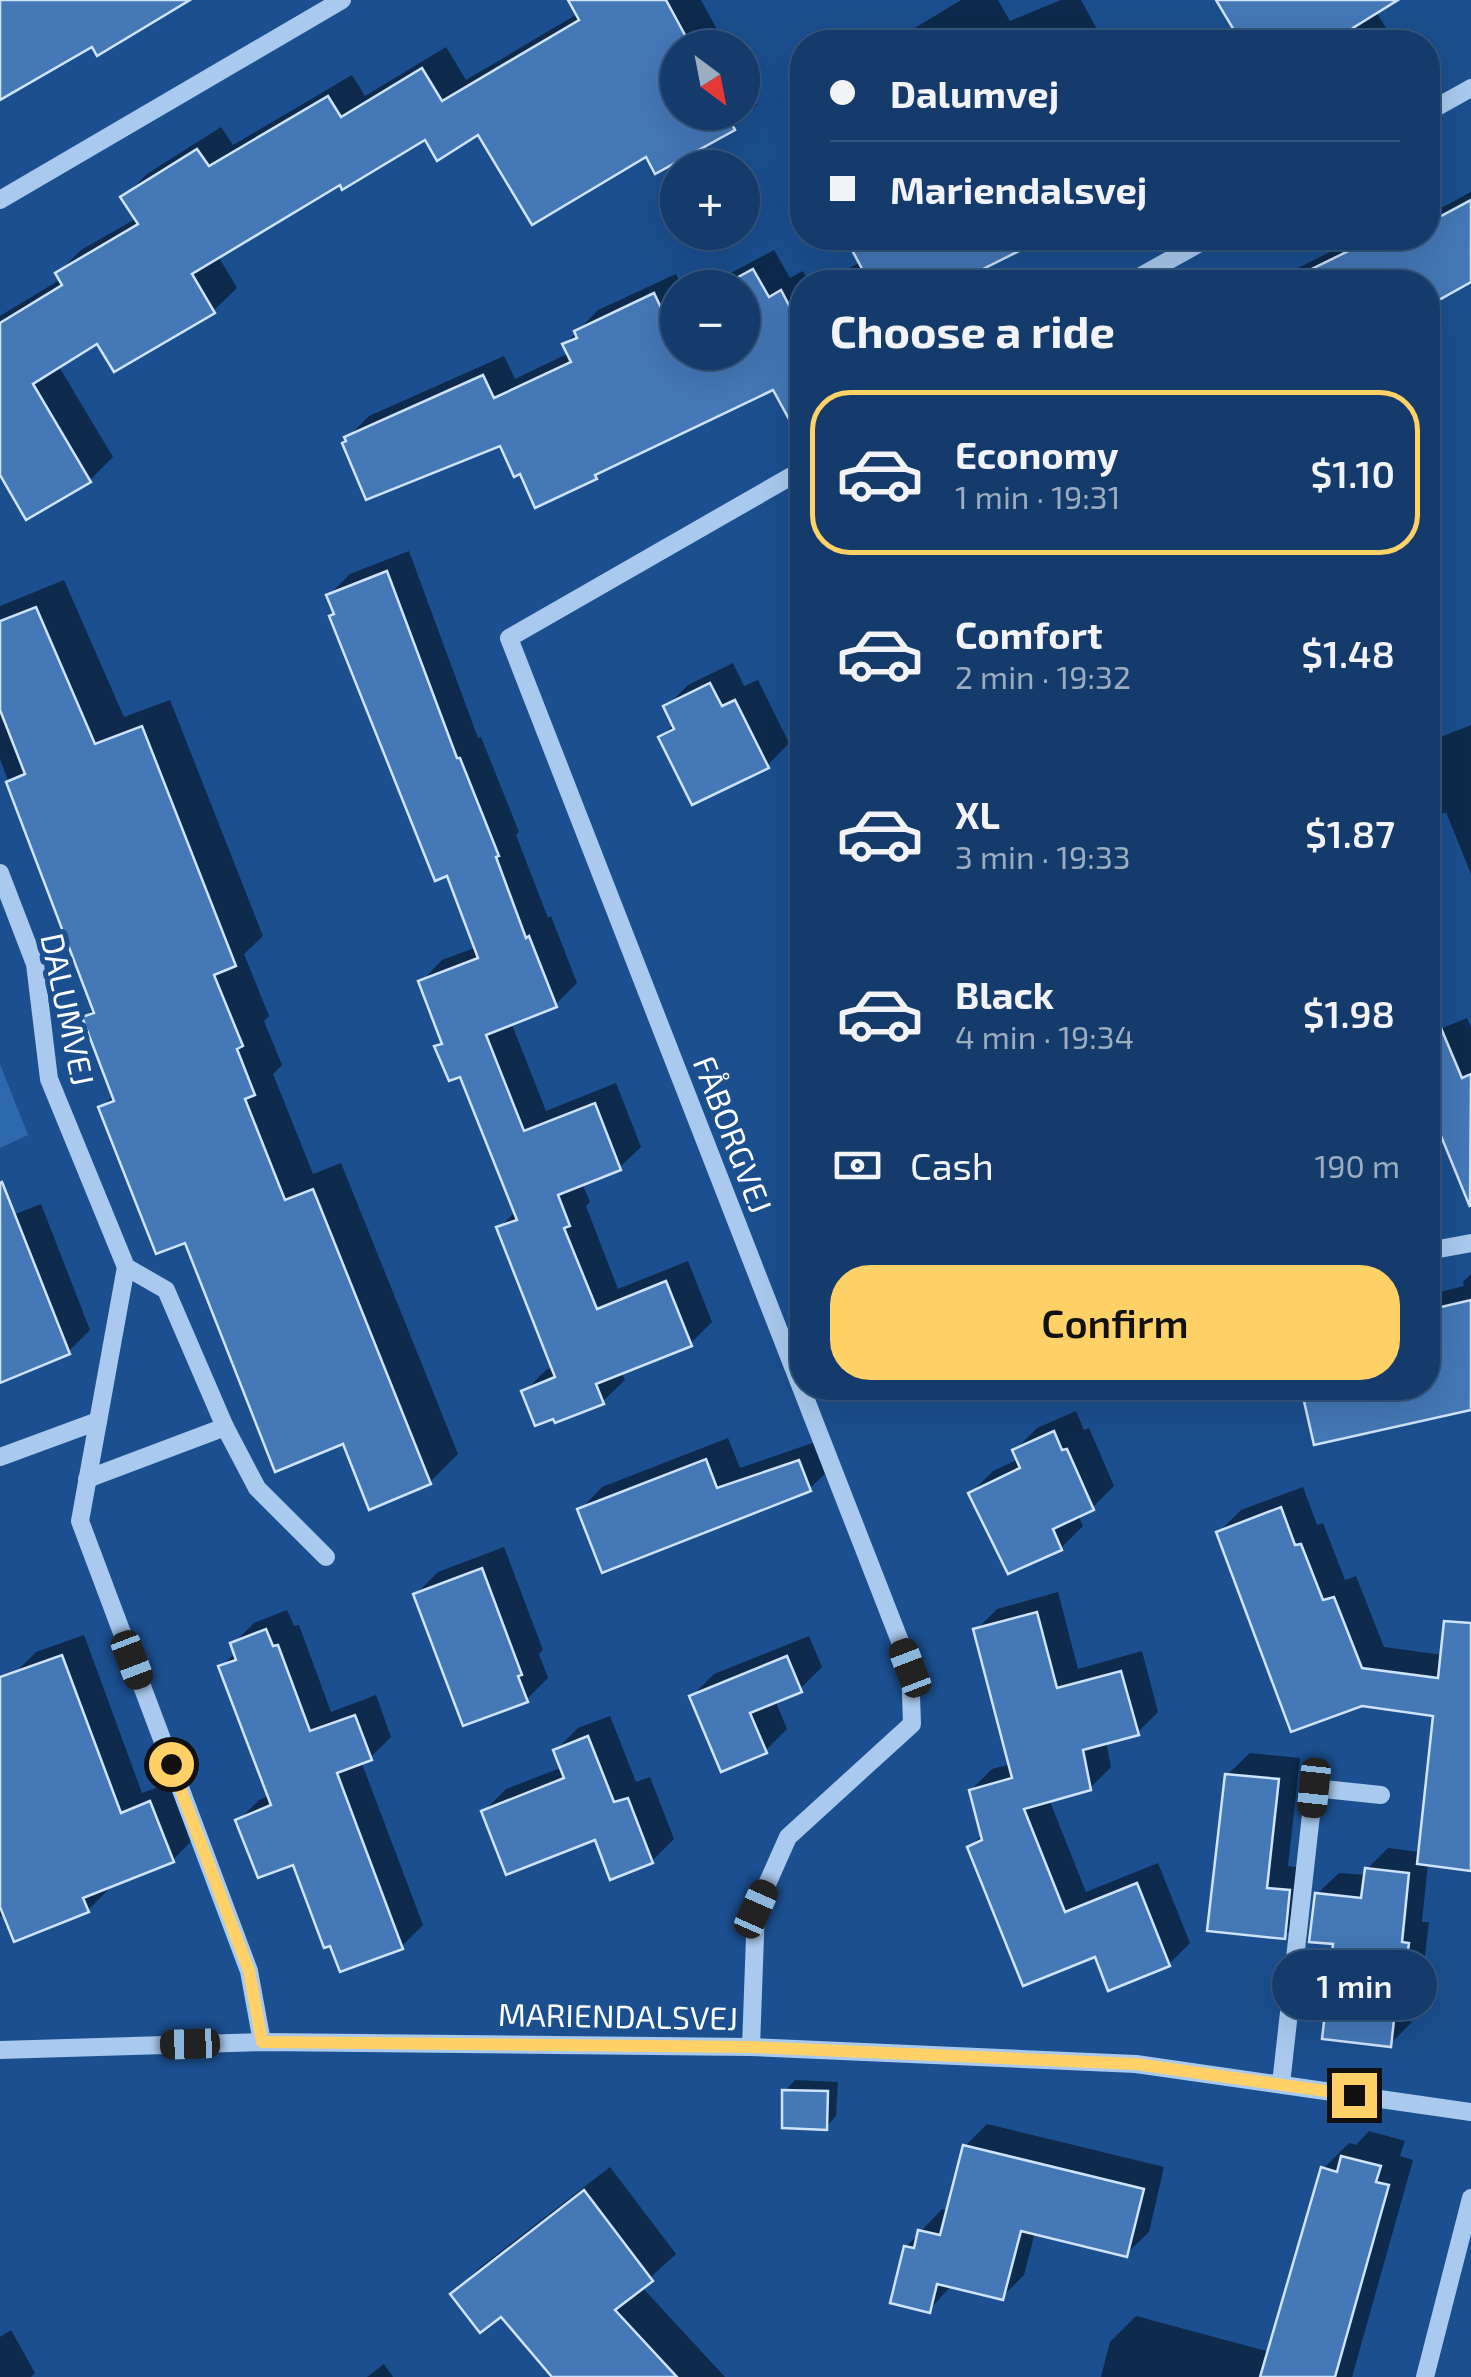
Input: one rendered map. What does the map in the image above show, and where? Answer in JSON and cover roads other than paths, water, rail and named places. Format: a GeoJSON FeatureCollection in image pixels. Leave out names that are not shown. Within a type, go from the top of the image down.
{"type":"FeatureCollection","features":[{"type":"Feature","properties":{"kind":"street"},"geometry":{"type":"LineString","coordinates":[[0,200],[342,0]]}},
{"type":"Feature","properties":{"kind":"street"},"geometry":{"type":"LineString","coordinates":[[1440,105],[1471,88]]}},
{"type":"Feature","properties":{"kind":"street"},"geometry":{"type":"LineString","coordinates":[[1152,270],[1187,250]]}},
{"type":"Feature","properties":{"kind":"street","name":"FÅBORGVEJ"},"geometry":{"type":"LineString","coordinates":[[790,477],[509,638],[790,1360]]}},
{"type":"Feature","properties":{"kind":"street","name":"DALUMVEJ"},"geometry":{"type":"LineString","coordinates":[[0,873],[35,964],[49,1079],[126,1268]]}},
{"type":"Feature","properties":{"kind":"street"},"geometry":{"type":"LineString","coordinates":[[1440,1249],[1471,1243]]}},
{"type":"Feature","properties":{"kind":"street"},"geometry":{"type":"LineString","coordinates":[[262,2042],[249,1971],[80,1521],[126,1268],[166,1290],[225,1428],[257,1488],[326,1557]]}},
{"type":"Feature","properties":{"kind":"street","name":"FÅBORGVEJ"},"geometry":{"type":"LineString","coordinates":[[750,2047],[756,1909],[788,1837],[912,1724],[910,1668],[806,1400]]}},
{"type":"Feature","properties":{"kind":"street"},"geometry":{"type":"LineString","coordinates":[[0,1457],[98,1421]]}},
{"type":"Feature","properties":{"kind":"street"},"geometry":{"type":"LineString","coordinates":[[88,1479],[225,1428]]}},
{"type":"Feature","properties":{"kind":"street"},"geometry":{"type":"LineString","coordinates":[[1281,2084],[1314,1788],[1381,1795]]}},
{"type":"Feature","properties":{"kind":"street","name":"MARIENDALSVEJ"},"geometry":{"type":"LineString","coordinates":[[0,2050],[262,2042],[750,2047],[1136,2064],[1471,2112]]}},
{"type":"Feature","properties":{"kind":"street"},"geometry":{"type":"LineString","coordinates":[[1425,2377],[1471,2198]]}}]}
